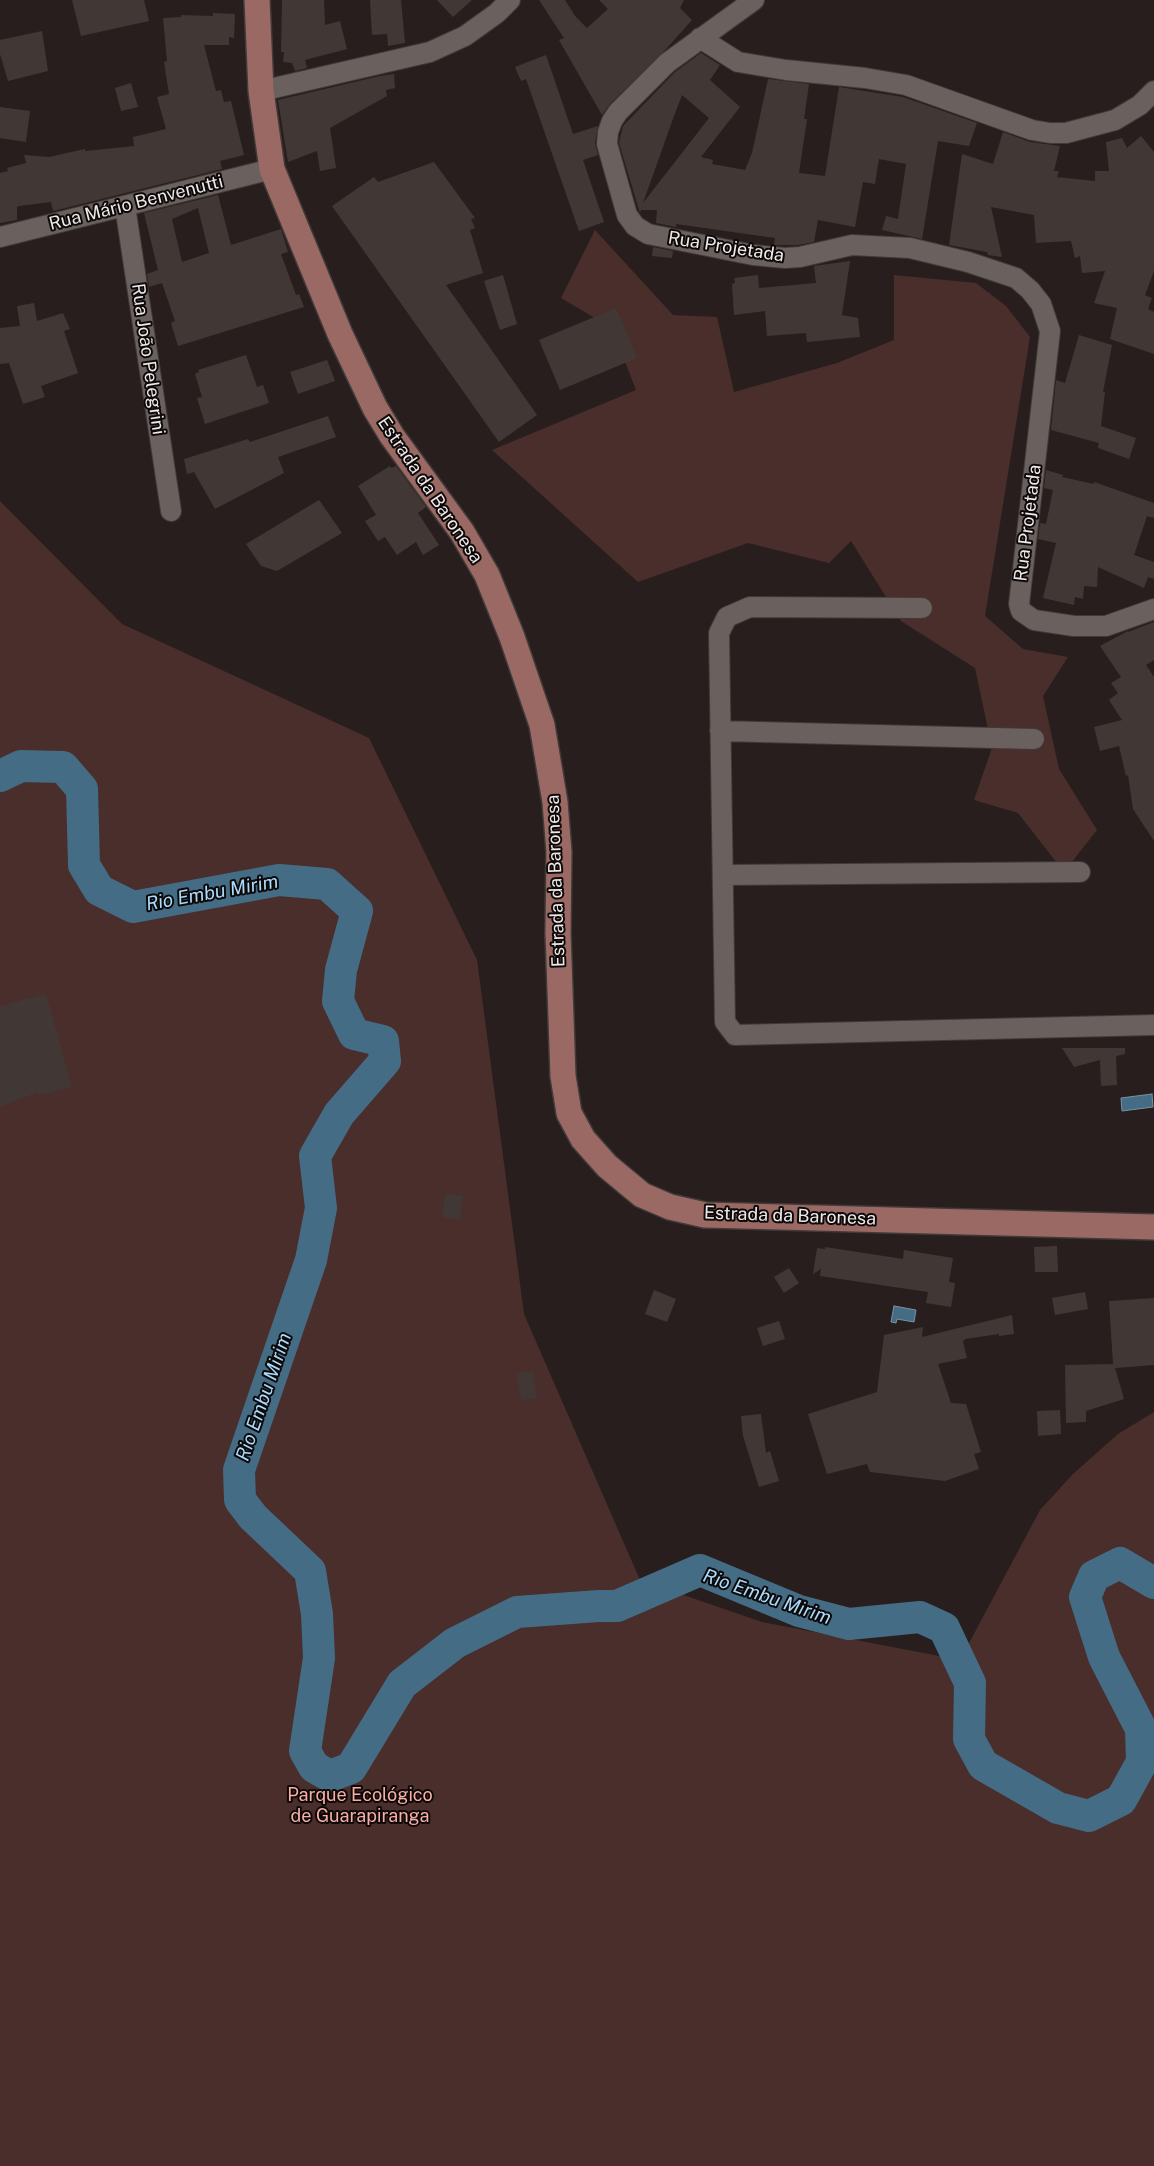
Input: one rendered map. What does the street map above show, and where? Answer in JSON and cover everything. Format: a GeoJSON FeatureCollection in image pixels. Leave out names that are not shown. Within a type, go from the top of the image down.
{"type":"FeatureCollection","features":[{"type":"Feature","properties":{"kind":"main road","name":"Estrada da Baronesa"},"geometry":{"type":"LineString","coordinates":[[256,0],[260,91],[272,170],[340,334],[374,408],[392,436],[462,532],[487,574],[512,637],[542,726],[555,802],[559,852],[558,933],[562,1076],[569,1113],[583,1139],[607,1166],[642,1195],[670,1208],[705,1215],[1154,1227]]}},
{"type":"Feature","properties":{"kind":"street"},"geometry":{"type":"LineString","coordinates":[[260,91],[430,52],[465,36],[497,13],[510,0]]}},
{"type":"Feature","properties":{"kind":"street","name":"Rua Projetada"},"geometry":{"type":"LineString","coordinates":[[754,0],[667,63],[618,112],[608,132],[607,144],[627,215],[635,226],[648,234],[753,255],[785,258],[800,257],[852,245],[910,248],[968,262],[1016,278],[1030,290],[1040,304],[1050,331],[1018,604],[1027,616],[1034,620],[1074,626],[1106,626],[1154,609]]}},
{"type":"Feature","properties":{"kind":"street"},"geometry":{"type":"LineString","coordinates":[[700,38],[738,62],[786,70],[866,78],[906,85],[1032,130],[1050,133],[1066,133],[1115,120],[1140,104],[1154,91]]}},
{"type":"Feature","properties":{"kind":"street","name":"Rua Mário Benvenutti"},"geometry":{"type":"LineString","coordinates":[[0,237],[272,170]]}},
{"type":"Feature","properties":{"kind":"street","name":"Rua João Pelegrini"},"geometry":{"type":"LineString","coordinates":[[126,206],[170,511]]}},
{"type":"Feature","properties":{"kind":"street"},"geometry":{"type":"LineString","coordinates":[[922,608],[750,607],[727,617],[719,633],[725,1022],[736,1035],[1154,1025]]}},
{"type":"Feature","properties":{"kind":"street"},"geometry":{"type":"LineString","coordinates":[[720,731],[1034,739]]}},
{"type":"Feature","properties":{"kind":"street"},"geometry":{"type":"LineString","coordinates":[[723,875],[1080,872]]}},
{"type":"Feature","properties":{"kind":"green space"},"geometry":{"type":"Polygon","coordinates":[[[595,230],[673,315],[717,317],[734,392],[837,363],[894,340],[894,275],[976,283],[1006,306],[1030,337],[985,616],[1023,649],[1068,657],[1043,696],[1059,769],[1097,830],[1064,872],[1018,813],[974,800],[992,748],[975,668],[901,621],[851,541],[829,563],[748,543],[638,582],[492,450],[636,390],[612,328],[561,298],[595,230]]]}},
{"type":"Feature","properties":{"kind":"green space","name":"Parque Ecológico de Guarapiranga"},"geometry":{"type":"Polygon","coordinates":[[[0,501],[122,624],[369,738],[477,960],[524,1314],[640,1580],[762,1622],[960,1660],[1040,1510],[1073,1474],[1118,1434],[1154,1412],[1154,2166],[0,2166],[0,501]]]}},
{"type":"Feature","properties":{"kind":"water"},"geometry":{"type":"Polygon","coordinates":[[[1152,1094],[1153,1107],[1122,1111],[1121,1098],[1152,1094]]]}},
{"type":"Feature","properties":{"kind":"water"},"geometry":{"type":"Polygon","coordinates":[[[894,1306],[916,1310],[914,1322],[897,1319],[896,1323],[891,1322],[894,1306]]]}},
{"type":"Feature","properties":{"kind":"building"},"geometry":{"type":"Polygon","coordinates":[[[72,0],[144,0],[149,21],[81,36],[72,0]]]}},
{"type":"Feature","properties":{"kind":"building"},"geometry":{"type":"Polygon","coordinates":[[[282,0],[324,0],[325,25],[340,21],[347,49],[305,60],[307,68],[295,71],[292,63],[283,62],[284,52],[281,52],[282,0]]]}},
{"type":"Feature","properties":{"kind":"building"},"geometry":{"type":"Polygon","coordinates":[[[370,0],[401,0],[405,43],[388,46],[387,34],[372,35],[370,0]]]}},
{"type":"Feature","properties":{"kind":"building"},"geometry":{"type":"Polygon","coordinates":[[[437,0],[472,0],[453,17],[437,0]]]}},
{"type":"Feature","properties":{"kind":"building"},"geometry":{"type":"Polygon","coordinates":[[[539,0],[565,0],[575,16],[587,28],[608,9],[599,0],[684,0],[680,8],[692,20],[667,48],[610,104],[602,115],[559,40],[564,38],[539,0]]]}},
{"type":"Feature","properties":{"kind":"building"},"geometry":{"type":"Polygon","coordinates":[[[213,13],[235,14],[234,38],[229,37],[229,45],[204,45],[216,91],[221,90],[224,102],[231,101],[244,155],[220,161],[222,169],[53,211],[51,202],[19,206],[17,207],[17,220],[0,223],[0,173],[8,171],[7,168],[26,163],[24,155],[49,157],[85,149],[85,151],[134,146],[133,137],[166,129],[157,97],[169,94],[164,62],[167,61],[163,18],[181,17],[181,15],[213,16],[213,13]]]}},
{"type":"Feature","properties":{"kind":"building"},"geometry":{"type":"Polygon","coordinates":[[[42,31],[48,71],[8,81],[0,54],[0,40],[42,31]]]}},
{"type":"Feature","properties":{"kind":"building"},"geometry":{"type":"Polygon","coordinates":[[[701,53],[720,65],[710,80],[740,107],[701,157],[713,160],[712,164],[745,170],[752,153],[768,79],[809,84],[804,119],[807,119],[799,173],[825,176],[839,87],[903,97],[977,123],[969,146],[938,141],[922,239],[882,230],[886,216],[898,219],[906,164],[879,159],[875,184],[863,182],[855,227],[818,220],[814,242],[798,245],[774,245],[775,238],[676,224],[676,227],[656,223],[657,210],[641,210],[640,213],[619,143],[623,126],[675,72],[701,53]],[[682,95],[643,203],[709,118],[682,95]]]}},
{"type":"Feature","properties":{"kind":"building"},"geometry":{"type":"Polygon","coordinates":[[[546,55],[573,134],[598,126],[595,143],[598,155],[583,160],[604,222],[579,231],[526,79],[521,81],[515,67],[546,55]]]}},
{"type":"Feature","properties":{"kind":"building"},"geometry":{"type":"Polygon","coordinates":[[[394,74],[395,88],[386,90],[387,96],[330,128],[336,168],[320,171],[317,151],[288,162],[278,100],[394,74]]]}},
{"type":"Feature","properties":{"kind":"building"},"geometry":{"type":"Polygon","coordinates":[[[131,83],[138,107],[121,111],[115,88],[131,83]]]}},
{"type":"Feature","properties":{"kind":"building"},"geometry":{"type":"Polygon","coordinates":[[[0,107],[30,111],[26,142],[0,138],[0,107]]]}},
{"type":"Feature","properties":{"kind":"building"},"geometry":{"type":"Polygon","coordinates":[[[1003,132],[1030,142],[1060,146],[1054,171],[1059,171],[1057,177],[1095,181],[1095,171],[1109,171],[1106,142],[1122,138],[1127,148],[1141,136],[1154,152],[1154,271],[1145,295],[1152,298],[1148,309],[1154,312],[1154,354],[1110,339],[1117,308],[1094,303],[1105,271],[1082,273],[1080,256],[1075,258],[1071,241],[1036,243],[1034,215],[991,207],[1002,257],[988,255],[987,252],[949,245],[962,154],[993,164],[1003,132]]]}},
{"type":"Feature","properties":{"kind":"building"},"geometry":{"type":"Polygon","coordinates":[[[434,162],[475,218],[471,219],[475,228],[470,230],[483,273],[446,285],[537,415],[499,442],[332,206],[374,177],[378,182],[434,162]]]}},
{"type":"Feature","properties":{"kind":"building"},"geometry":{"type":"Polygon","coordinates":[[[218,195],[231,245],[281,229],[288,252],[281,254],[296,295],[299,294],[304,307],[178,346],[171,323],[175,321],[162,283],[149,287],[147,274],[158,270],[144,213],[218,195]],[[198,208],[172,219],[182,262],[209,253],[198,208]]]}},
{"type":"Feature","properties":{"kind":"building"},"geometry":{"type":"Polygon","coordinates":[[[653,247],[673,251],[672,258],[652,256],[653,247]]]}},
{"type":"Feature","properties":{"kind":"building"},"geometry":{"type":"Polygon","coordinates":[[[850,261],[842,315],[858,318],[860,337],[807,342],[806,333],[767,336],[765,311],[734,315],[732,284],[735,283],[734,278],[758,275],[759,288],[816,283],[814,266],[850,261]]]}},
{"type":"Feature","properties":{"kind":"building"},"geometry":{"type":"Polygon","coordinates":[[[503,275],[517,324],[500,330],[484,281],[503,275]]]}},
{"type":"Feature","properties":{"kind":"building"},"geometry":{"type":"Polygon","coordinates":[[[34,303],[37,321],[63,313],[70,329],[64,331],[78,373],[41,386],[45,397],[23,404],[9,363],[0,364],[0,328],[20,326],[17,306],[34,303]]]}},
{"type":"Feature","properties":{"kind":"building"},"geometry":{"type":"Polygon","coordinates":[[[616,308],[637,358],[560,390],[539,340],[616,308]]]}},
{"type":"Feature","properties":{"kind":"building"},"geometry":{"type":"Polygon","coordinates":[[[1079,335],[1112,345],[1103,392],[1105,392],[1101,426],[1136,438],[1129,459],[1098,448],[1099,443],[1051,430],[1056,380],[1065,383],[1079,335]]]}},
{"type":"Feature","properties":{"kind":"building"},"geometry":{"type":"Polygon","coordinates":[[[246,355],[257,387],[263,385],[269,403],[205,424],[197,398],[202,397],[195,374],[199,372],[198,370],[246,355]]]}},
{"type":"Feature","properties":{"kind":"building"},"geometry":{"type":"Polygon","coordinates":[[[327,360],[335,381],[298,394],[290,372],[327,360]]]}},
{"type":"Feature","properties":{"kind":"building"},"geometry":{"type":"Polygon","coordinates":[[[328,416],[336,437],[278,457],[284,473],[215,509],[194,472],[187,474],[184,459],[248,439],[250,442],[328,416]]]}},
{"type":"Feature","properties":{"kind":"building"},"geometry":{"type":"Polygon","coordinates":[[[390,466],[391,468],[396,466],[426,507],[418,513],[439,545],[423,555],[416,542],[397,555],[385,537],[378,541],[365,521],[376,515],[358,486],[390,466]]]}},
{"type":"Feature","properties":{"kind":"building"},"geometry":{"type":"Polygon","coordinates":[[[1046,470],[1063,475],[1062,477],[1094,484],[1094,482],[1154,503],[1154,518],[1147,516],[1134,555],[1154,562],[1154,579],[1148,577],[1144,588],[1098,567],[1097,587],[1084,586],[1083,599],[1075,597],[1074,605],[1043,598],[1056,543],[1038,539],[1040,523],[1046,524],[1053,490],[1044,488],[1046,470]]]}},
{"type":"Feature","properties":{"kind":"building"},"geometry":{"type":"Polygon","coordinates":[[[319,500],[342,533],[277,571],[261,566],[246,544],[319,500]]]}},
{"type":"Feature","properties":{"kind":"building"},"geometry":{"type":"Polygon","coordinates":[[[1154,622],[1154,660],[1146,665],[1154,677],[1154,841],[1133,809],[1128,775],[1126,776],[1119,746],[1100,751],[1094,727],[1122,720],[1109,700],[1118,693],[1111,683],[1121,677],[1100,646],[1128,631],[1154,622]]]}},
{"type":"Feature","properties":{"kind":"building"},"geometry":{"type":"Polygon","coordinates":[[[46,994],[72,1087],[39,1095],[38,1092],[0,1107],[0,1006],[46,994]]]}},
{"type":"Feature","properties":{"kind":"building"},"geometry":{"type":"Polygon","coordinates":[[[1062,1048],[1125,1048],[1125,1054],[1116,1056],[1117,1085],[1101,1086],[1100,1060],[1074,1067],[1062,1048]]]}},
{"type":"Feature","properties":{"kind":"building"},"geometry":{"type":"Polygon","coordinates":[[[445,1194],[463,1196],[460,1220],[442,1217],[445,1194]]]}},
{"type":"Feature","properties":{"kind":"building"},"geometry":{"type":"Polygon","coordinates":[[[1057,1246],[1058,1272],[1035,1272],[1034,1247],[1057,1246]]]}},
{"type":"Feature","properties":{"kind":"building"},"geometry":{"type":"Polygon","coordinates":[[[825,1247],[903,1259],[904,1250],[953,1258],[949,1282],[955,1283],[951,1307],[926,1303],[928,1292],[820,1276],[821,1269],[813,1274],[817,1248],[825,1249],[825,1247]]]}},
{"type":"Feature","properties":{"kind":"building"},"geometry":{"type":"Polygon","coordinates":[[[789,1268],[799,1283],[784,1293],[774,1277],[789,1268]]]}},
{"type":"Feature","properties":{"kind":"building"},"geometry":{"type":"Polygon","coordinates":[[[654,1290],[676,1299],[667,1322],[645,1314],[654,1290]]]}},
{"type":"Feature","properties":{"kind":"building"},"geometry":{"type":"Polygon","coordinates":[[[1085,1292],[1088,1309],[1055,1315],[1052,1298],[1085,1292]]]}},
{"type":"Feature","properties":{"kind":"building"},"geometry":{"type":"Polygon","coordinates":[[[1154,1298],[1154,1365],[1115,1368],[1124,1399],[1086,1411],[1086,1422],[1066,1423],[1065,1365],[1113,1364],[1109,1301],[1154,1298]]]}},
{"type":"Feature","properties":{"kind":"building"},"geometry":{"type":"Polygon","coordinates":[[[1012,1315],[1014,1334],[999,1336],[999,1334],[965,1339],[963,1342],[967,1358],[938,1364],[951,1403],[966,1404],[981,1452],[974,1454],[979,1469],[945,1481],[870,1472],[867,1464],[827,1474],[808,1414],[877,1392],[884,1335],[923,1327],[922,1337],[1012,1315]]]}},
{"type":"Feature","properties":{"kind":"building"},"geometry":{"type":"Polygon","coordinates":[[[779,1321],[785,1339],[763,1346],[757,1328],[779,1321]]]}},
{"type":"Feature","properties":{"kind":"building"},"geometry":{"type":"Polygon","coordinates":[[[533,1371],[537,1398],[521,1400],[517,1373],[533,1371]]]}},
{"type":"Feature","properties":{"kind":"building"},"geometry":{"type":"Polygon","coordinates":[[[1060,1410],[1061,1434],[1038,1436],[1037,1411],[1060,1410]]]}},
{"type":"Feature","properties":{"kind":"building"},"geometry":{"type":"Polygon","coordinates":[[[761,1414],[766,1453],[770,1451],[779,1481],[759,1487],[743,1436],[741,1416],[761,1414]]]}},
{"type":"Feature","properties":{"kind":"waterway","name":"Rio Embu Mirim"},"geometry":{"type":"LineString","coordinates":[[0,776],[21,766],[63,767],[82,789],[84,865],[99,890],[133,907],[279,880],[327,884],[357,911],[341,970],[338,1001],[354,1034],[383,1041],[385,1061],[339,1114],[315,1156],[321,1208],[311,1260],[239,1470],[240,1500],[253,1517],[310,1571],[317,1614],[319,1658],[305,1751],[314,1767],[330,1776],[351,1768],[402,1684],[455,1643],[517,1612],[617,1606],[700,1570],[799,1611],[849,1624],[920,1617],[944,1628],[970,1683],[969,1739],[983,1765],[1058,1808],[1089,1816],[1121,1800],[1142,1762],[1141,1729],[1104,1657],[1085,1597],[1094,1576],[1120,1563],[1154,1583]]}}]}
